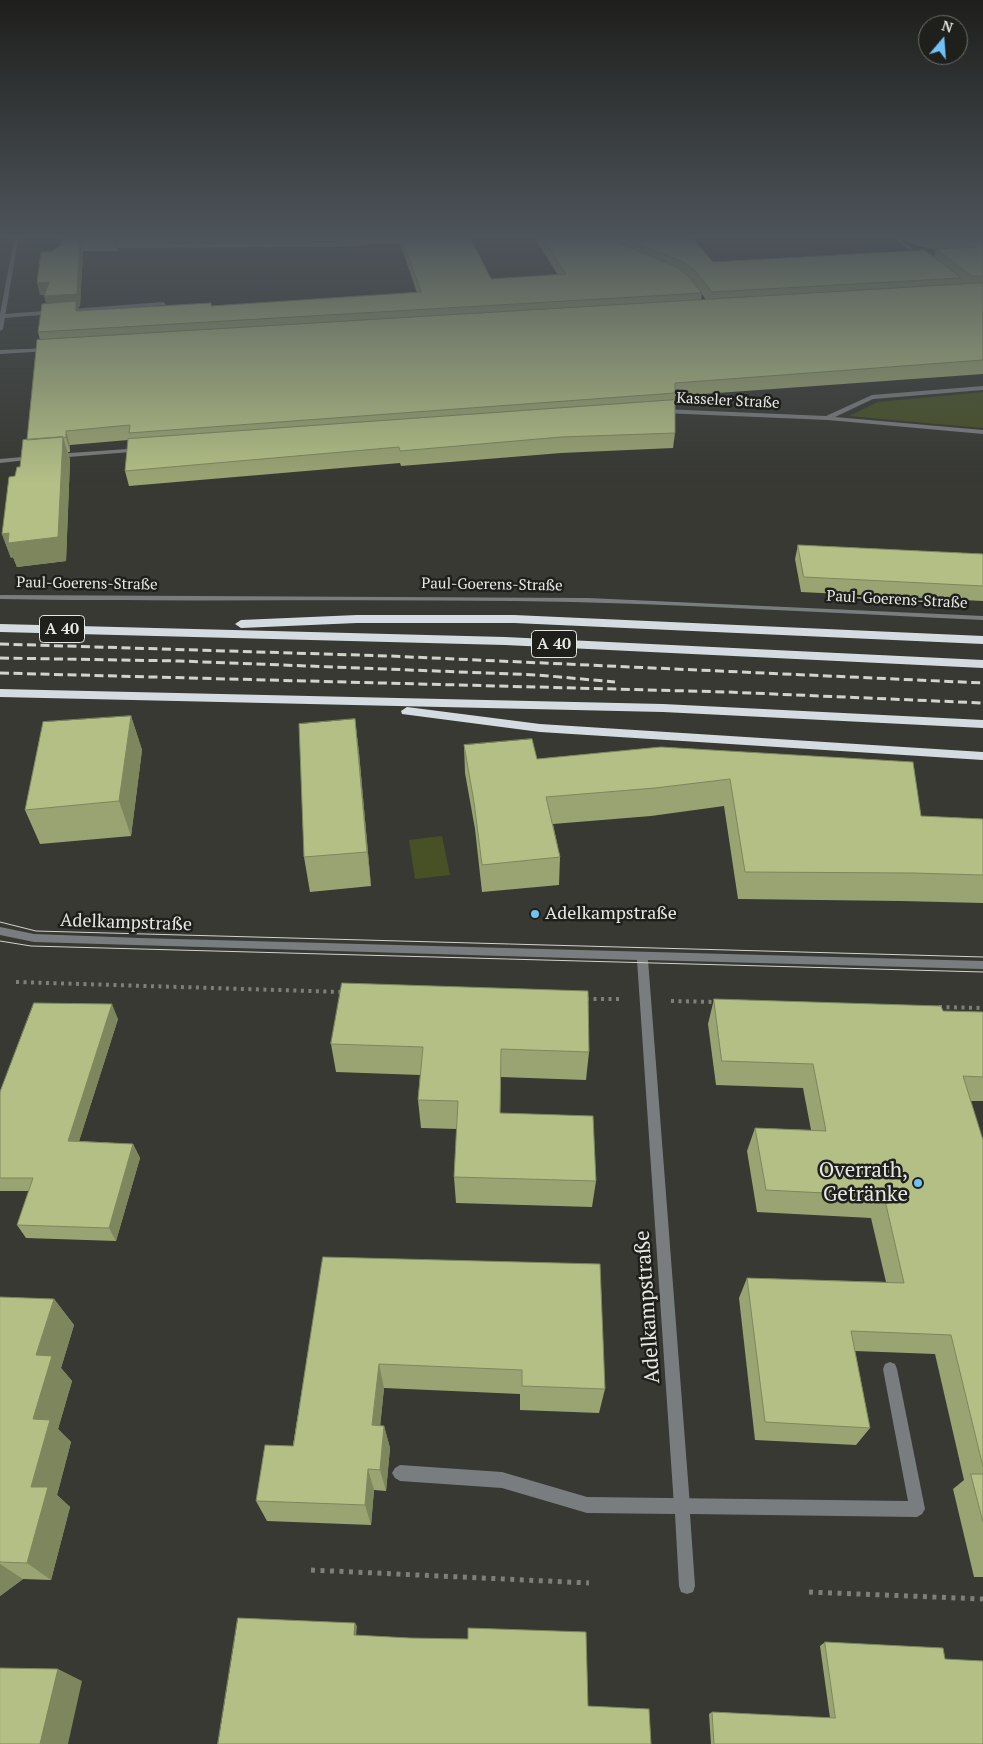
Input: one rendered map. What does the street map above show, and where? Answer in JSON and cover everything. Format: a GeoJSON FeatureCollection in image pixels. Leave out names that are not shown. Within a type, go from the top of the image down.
{"type":"FeatureCollection","features":[{"type":"Feature","properties":{"kind":"highway"},"geometry":{"type":"LineString","coordinates":[[125,629],[357,618],[514,619],[983,640]]}},
{"type":"Feature","properties":{"kind":"highway","name":"A 40"},"geometry":{"type":"LineString","coordinates":[[0,628],[125,629],[505,641],[983,664]]}},
{"type":"Feature","properties":{"kind":"highway"},"geometry":{"type":"LineString","coordinates":[[0,693],[663,708],[983,724]]}},
{"type":"Feature","properties":{"kind":"highway"},"geometry":{"type":"LineString","coordinates":[[329,701],[540,728],[983,756]]}},
{"type":"Feature","properties":{"kind":"street"},"geometry":{"type":"LineString","coordinates":[[0,352],[59,348]]}},
{"type":"Feature","properties":{"kind":"street","name":"Kasseler Straße"},"geometry":{"type":"LineString","coordinates":[[827,418],[872,397],[983,388]]}},
{"type":"Feature","properties":{"kind":"street","name":"Kasseler Straße"},"geometry":{"type":"LineString","coordinates":[[654,412],[827,418],[983,432]]}},
{"type":"Feature","properties":{"kind":"street"},"geometry":{"type":"LineString","coordinates":[[50,457],[149,450]]}},
{"type":"Feature","properties":{"kind":"street"},"geometry":{"type":"LineString","coordinates":[[0,461],[40,458]]}},
{"type":"Feature","properties":{"kind":"street","name":"Paul-Goerens-Straße"},"geometry":{"type":"LineString","coordinates":[[0,597],[117,600],[406,598],[588,600],[983,618]]}},
{"type":"Feature","properties":{"kind":"street","name":"Adelkampstraße"},"geometry":{"type":"LineString","coordinates":[[0,931],[34,938],[140,942],[983,965]]}},
{"type":"Feature","properties":{"kind":"street","name":"Adelkampstraße"},"geometry":{"type":"LineString","coordinates":[[642,955],[687,1586]]}},
{"type":"Feature","properties":{"kind":"street"},"geometry":{"type":"LineString","coordinates":[[400,1473],[502,1480],[587,1504],[917,1509],[890,1369]]}},
{"type":"Feature","properties":{"kind":"path"},"geometry":{"type":"LineString","coordinates":[[16,982],[349,992]]}},
{"type":"Feature","properties":{"kind":"path"},"geometry":{"type":"LineString","coordinates":[[577,998],[722,1002]]}},
{"type":"Feature","properties":{"kind":"path"},"geometry":{"type":"LineString","coordinates":[[936,1007],[983,1008]]}},
{"type":"Feature","properties":{"kind":"path"},"geometry":{"type":"LineString","coordinates":[[311,1570],[589,1583]]}},
{"type":"Feature","properties":{"kind":"path"},"geometry":{"type":"LineString","coordinates":[[809,1592],[983,1599]]}},
{"type":"Feature","properties":{"kind":"green space"},"geometry":{"type":"Polygon","coordinates":[[[983,392],[983,428],[849,416],[878,402],[983,392]]]}},
{"type":"Feature","properties":{"kind":"green space"},"geometry":{"type":"Polygon","coordinates":[[[442,836],[450,875],[415,879],[409,840],[442,836]]]}},
{"type":"Feature","properties":{"kind":"building"},"geometry":{"type":"Polygon","coordinates":[[[40,320],[236,320],[38,332],[40,320]]]}},
{"type":"Feature","properties":{"kind":"building"},"geometry":{"type":"Polygon","coordinates":[[[363,320],[983,320],[983,360],[675,383],[675,393],[129,433],[130,425],[66,431],[66,437],[63,438],[27,440],[37,340],[363,320]]]}},
{"type":"Feature","properties":{"kind":"building"},"geometry":{"type":"Polygon","coordinates":[[[675,400],[675,433],[561,437],[400,451],[399,447],[125,471],[128,439],[675,400]]]}},
{"type":"Feature","properties":{"kind":"building"},"geometry":{"type":"Polygon","coordinates":[[[63,437],[58,537],[8,543],[9,533],[2,534],[9,477],[15,476],[17,467],[20,467],[23,440],[63,437]]]}},
{"type":"Feature","properties":{"kind":"building"},"geometry":{"type":"Polygon","coordinates":[[[798,545],[983,554],[983,586],[804,577],[798,545]]]}},
{"type":"Feature","properties":{"kind":"building"},"geometry":{"type":"Polygon","coordinates":[[[131,716],[119,801],[25,810],[43,722],[131,716]]]}},
{"type":"Feature","properties":{"kind":"building"},"geometry":{"type":"Polygon","coordinates":[[[355,719],[367,852],[304,857],[299,724],[355,719]]]}},
{"type":"Feature","properties":{"kind":"building"},"geometry":{"type":"Polygon","coordinates":[[[532,739],[537,759],[661,747],[913,762],[921,816],[983,819],[983,875],[745,872],[730,779],[655,788],[546,797],[560,857],[482,865],[464,745],[532,739]]]}},
{"type":"Feature","properties":{"kind":"building"},"geometry":{"type":"Polygon","coordinates":[[[342,983],[588,991],[589,1052],[501,1049],[500,1113],[593,1116],[596,1181],[454,1177],[458,1101],[418,1100],[423,1047],[331,1044],[342,983]]]}},
{"type":"Feature","properties":{"kind":"building"},"geometry":{"type":"Polygon","coordinates":[[[714,999],[941,1006],[943,1011],[983,1012],[983,1077],[963,1076],[983,1140],[983,1467],[951,1335],[851,1331],[870,1428],[765,1422],[747,1278],[904,1283],[884,1196],[766,1190],[755,1128],[826,1131],[813,1064],[722,1061],[714,999]]]}},
{"type":"Feature","properties":{"kind":"building"},"geometry":{"type":"Polygon","coordinates":[[[34,1003],[112,1004],[68,1141],[133,1144],[109,1228],[17,1225],[33,1178],[0,1178],[0,1092],[34,1003]]]}},
{"type":"Feature","properties":{"kind":"building"},"geometry":{"type":"Polygon","coordinates":[[[323,1257],[600,1264],[605,1389],[522,1386],[522,1370],[379,1364],[372,1425],[384,1426],[380,1470],[368,1469],[365,1505],[256,1501],[265,1445],[293,1446],[323,1257]]]}},
{"type":"Feature","properties":{"kind":"building"},"geometry":{"type":"Polygon","coordinates":[[[0,1297],[54,1299],[36,1355],[52,1356],[33,1419],[50,1420],[31,1487],[48,1487],[27,1563],[0,1562],[0,1297]]]}},
{"type":"Feature","properties":{"kind":"building"},"geometry":{"type":"Polygon","coordinates":[[[971,1474],[983,1474],[983,1522],[971,1474]]]}},
{"type":"Feature","properties":{"kind":"building"},"geometry":{"type":"Polygon","coordinates":[[[238,1618],[355,1623],[354,1635],[410,1638],[468,1639],[468,1628],[586,1632],[588,1706],[649,1709],[651,1744],[218,1744],[238,1618]]]}},
{"type":"Feature","properties":{"kind":"building"},"geometry":{"type":"Polygon","coordinates":[[[825,1642],[943,1648],[945,1659],[983,1661],[983,1744],[714,1744],[712,1712],[835,1718],[825,1642]]]}},
{"type":"Feature","properties":{"kind":"building"},"geometry":{"type":"Polygon","coordinates":[[[0,1668],[58,1669],[40,1744],[0,1744],[0,1668]]]}},
{"type":"Feature","properties":{"kind":"tram line"},"geometry":{"type":"LineString","coordinates":[[0,922],[36,931],[983,957]]}},
{"type":"Feature","properties":{"kind":"tram line"},"geometry":{"type":"LineString","coordinates":[[0,941],[31,946],[983,972]]}},
{"type":"Feature","properties":{"kind":"railway"},"geometry":{"type":"LineString","coordinates":[[0,644],[389,656],[983,683]]}},
{"type":"Feature","properties":{"kind":"railway"},"geometry":{"type":"LineString","coordinates":[[0,658],[180,661],[538,675],[615,682]]}},
{"type":"Feature","properties":{"kind":"railway"},"geometry":{"type":"LineString","coordinates":[[0,673],[727,692],[983,703]]}},
{"type":"Feature","properties":{"kind":"place","name":"Adelkampstraße"},"geometry":{"type":"Point","coordinates":[535,914]}},
{"type":"Feature","properties":{"kind":"place","name":"Overrath, Getränke"},"geometry":{"type":"Point","coordinates":[918,1183]}}]}
